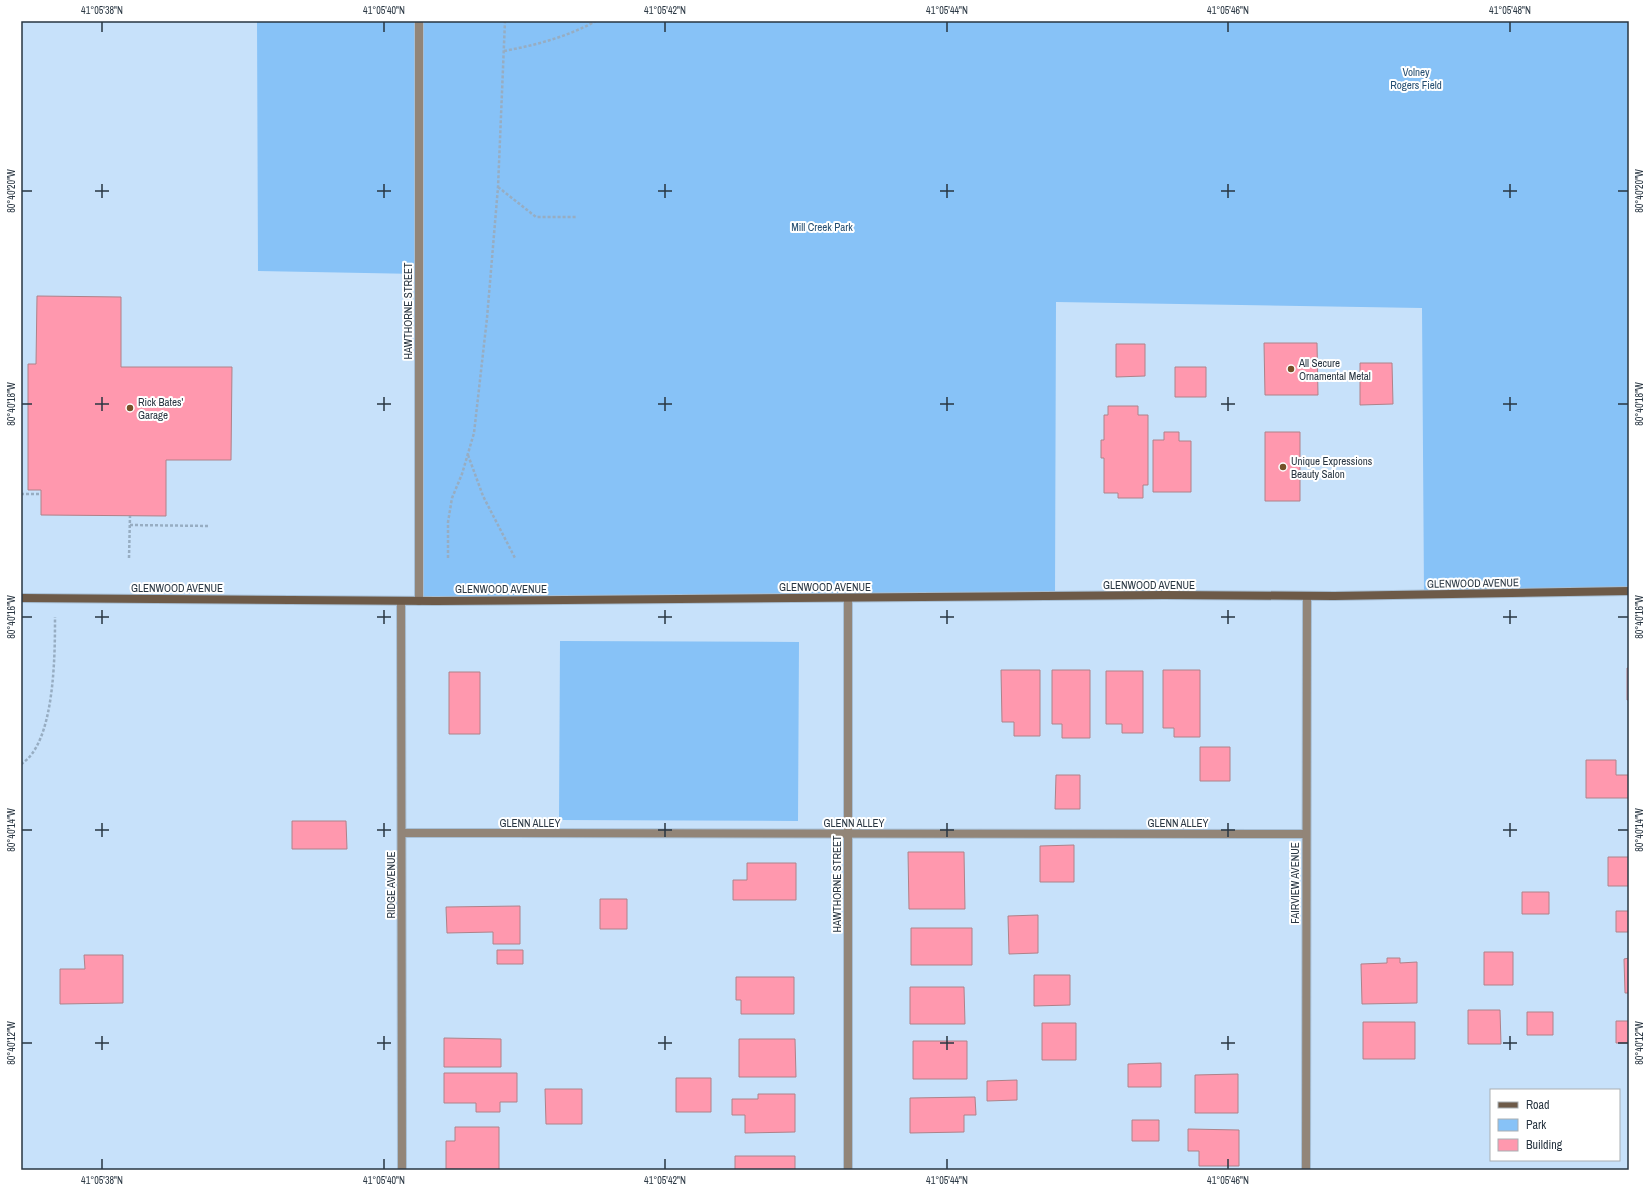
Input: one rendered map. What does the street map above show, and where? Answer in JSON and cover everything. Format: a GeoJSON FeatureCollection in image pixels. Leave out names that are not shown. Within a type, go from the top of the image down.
{"type":"FeatureCollection","features":[{"type":"Feature","properties":{"kind":"main road","name":"GLENWOOD AVENUE"},"geometry":{"type":"LineString","coordinates":[[21,598],[419,600],[1164,595],[1307,596],[1629,591]]}},
{"type":"Feature","properties":{"kind":"street","name":"HAWTHORNE STREET"},"geometry":{"type":"LineString","coordinates":[[419,21],[419,600]]}},
{"type":"Feature","properties":{"kind":"street","name":"FAIRVIEW AVENUE"},"geometry":{"type":"LineString","coordinates":[[1306,1170],[1307,596]]}},
{"type":"Feature","properties":{"kind":"street","name":"HAWTHORNE STREET"},"geometry":{"type":"LineString","coordinates":[[848,598],[848,1170]]}},
{"type":"Feature","properties":{"kind":"street","name":"RIDGE AVENUE"},"geometry":{"type":"LineString","coordinates":[[401,600],[402,1170]]}},
{"type":"Feature","properties":{"kind":"street","name":"GLENN ALLEY"},"geometry":{"type":"LineString","coordinates":[[402,833],[1306,834]]}},
{"type":"Feature","properties":{"kind":"path"},"geometry":{"type":"LineString","coordinates":[[448,558],[448,522],[452,498],[462,474],[474,433],[487,318],[498,187],[505,21]]}},
{"type":"Feature","properties":{"kind":"path"},"geometry":{"type":"LineString","coordinates":[[504,51],[535,45],[576,32],[596,21]]}},
{"type":"Feature","properties":{"kind":"path"},"geometry":{"type":"LineString","coordinates":[[498,187],[536,217],[578,217]]}},
{"type":"Feature","properties":{"kind":"path"},"geometry":{"type":"LineString","coordinates":[[468,454],[483,496],[515,558]]}},
{"type":"Feature","properties":{"kind":"path"},"geometry":{"type":"LineString","coordinates":[[21,494],[41,494]]}},
{"type":"Feature","properties":{"kind":"path"},"geometry":{"type":"LineString","coordinates":[[129,558],[130,516]]}},
{"type":"Feature","properties":{"kind":"path"},"geometry":{"type":"LineString","coordinates":[[130,525],[210,526]]}},
{"type":"Feature","properties":{"kind":"path"},"geometry":{"type":"LineString","coordinates":[[21,764],[28,760],[40,741],[48,712],[53,672],[56,598]]}},
{"type":"Feature","properties":{"kind":"green space","name":"Mill Creek Park"},"geometry":{"type":"Polygon","coordinates":[[[227,21],[1629,21],[1629,591],[1424,594],[1422,308],[1056,302],[1055,596],[419,601],[419,274],[258,271],[257,22],[227,21]]]}},
{"type":"Feature","properties":{"kind":"green space"},"geometry":{"type":"Polygon","coordinates":[[[560,641],[799,642],[798,821],[559,820],[560,641]]]}},
{"type":"Feature","properties":{"kind":"building","name":"Rick Bates' Garage"},"geometry":{"type":"Polygon","coordinates":[[[37,296],[121,297],[121,367],[232,367],[231,460],[166,460],[166,516],[41,515],[41,490],[28,490],[28,364],[36,364],[37,296]]]}},
{"type":"Feature","properties":{"kind":"building","name":"All Secure Ornamental Metal"},"geometry":{"type":"Polygon","coordinates":[[[1264,343],[1317,343],[1318,395],[1265,395],[1264,343]]]}},
{"type":"Feature","properties":{"kind":"building"},"geometry":{"type":"Polygon","coordinates":[[[1116,344],[1145,344],[1145,376],[1116,377],[1116,344]]]}},
{"type":"Feature","properties":{"kind":"building"},"geometry":{"type":"Polygon","coordinates":[[[1360,363],[1392,363],[1393,404],[1360,405],[1360,363]]]}},
{"type":"Feature","properties":{"kind":"building"},"geometry":{"type":"Polygon","coordinates":[[[1175,367],[1206,367],[1206,397],[1175,397],[1175,367]]]}},
{"type":"Feature","properties":{"kind":"building"},"geometry":{"type":"Polygon","coordinates":[[[1108,406],[1138,406],[1138,415],[1148,415],[1148,485],[1143,485],[1143,498],[1118,498],[1118,493],[1104,493],[1104,458],[1101,458],[1101,440],[1104,440],[1104,415],[1108,415],[1108,406]]]}},
{"type":"Feature","properties":{"kind":"building"},"geometry":{"type":"Polygon","coordinates":[[[1164,432],[1179,432],[1179,441],[1191,441],[1191,492],[1153,492],[1153,440],[1164,440],[1164,432]]]}},
{"type":"Feature","properties":{"kind":"building","name":"Unique Expressions Beauty Salon"},"geometry":{"type":"Polygon","coordinates":[[[1265,432],[1300,432],[1300,501],[1265,501],[1265,432]]]}},
{"type":"Feature","properties":{"kind":"building"},"geometry":{"type":"Polygon","coordinates":[[[1627,668],[1629,668],[1629,700],[1627,700],[1627,668]]]}},
{"type":"Feature","properties":{"kind":"building"},"geometry":{"type":"Polygon","coordinates":[[[1001,670],[1040,670],[1040,736],[1014,736],[1014,722],[1002,722],[1001,670]]]}},
{"type":"Feature","properties":{"kind":"building"},"geometry":{"type":"Polygon","coordinates":[[[1052,670],[1090,670],[1090,738],[1062,738],[1062,724],[1052,724],[1052,670]]]}},
{"type":"Feature","properties":{"kind":"building"},"geometry":{"type":"Polygon","coordinates":[[[1163,670],[1200,670],[1200,737],[1174,737],[1174,728],[1163,728],[1163,670]]]}},
{"type":"Feature","properties":{"kind":"building"},"geometry":{"type":"Polygon","coordinates":[[[1106,671],[1143,671],[1143,733],[1122,733],[1122,724],[1106,724],[1106,671]]]}},
{"type":"Feature","properties":{"kind":"building"},"geometry":{"type":"Polygon","coordinates":[[[449,672],[480,672],[480,734],[449,734],[449,672]]]}},
{"type":"Feature","properties":{"kind":"building"},"geometry":{"type":"Polygon","coordinates":[[[1200,747],[1230,747],[1230,781],[1200,781],[1200,747]]]}},
{"type":"Feature","properties":{"kind":"building"},"geometry":{"type":"Polygon","coordinates":[[[1586,760],[1616,760],[1616,775],[1629,775],[1629,798],[1586,798],[1586,760]]]}},
{"type":"Feature","properties":{"kind":"building"},"geometry":{"type":"Polygon","coordinates":[[[1056,775],[1080,775],[1080,809],[1055,809],[1056,775]]]}},
{"type":"Feature","properties":{"kind":"building"},"geometry":{"type":"Polygon","coordinates":[[[292,821],[346,821],[347,849],[292,849],[292,821]]]}},
{"type":"Feature","properties":{"kind":"building"},"geometry":{"type":"Polygon","coordinates":[[[1074,845],[1074,882],[1040,882],[1040,846],[1074,845]]]}},
{"type":"Feature","properties":{"kind":"building"},"geometry":{"type":"Polygon","coordinates":[[[908,852],[964,852],[965,909],[909,909],[908,852]]]}},
{"type":"Feature","properties":{"kind":"building"},"geometry":{"type":"Polygon","coordinates":[[[1608,857],[1629,857],[1629,886],[1608,886],[1608,857]]]}},
{"type":"Feature","properties":{"kind":"building"},"geometry":{"type":"Polygon","coordinates":[[[747,863],[796,863],[796,900],[733,900],[733,880],[747,880],[747,863]]]}},
{"type":"Feature","properties":{"kind":"building"},"geometry":{"type":"Polygon","coordinates":[[[1522,892],[1549,892],[1549,914],[1522,914],[1522,892]]]}},
{"type":"Feature","properties":{"kind":"building"},"geometry":{"type":"Polygon","coordinates":[[[600,899],[627,899],[627,929],[600,929],[600,899]]]}},
{"type":"Feature","properties":{"kind":"building"},"geometry":{"type":"Polygon","coordinates":[[[520,906],[520,944],[493,944],[493,932],[447,933],[446,907],[520,906]]]}},
{"type":"Feature","properties":{"kind":"building"},"geometry":{"type":"Polygon","coordinates":[[[1616,911],[1629,911],[1629,932],[1616,932],[1616,911]]]}},
{"type":"Feature","properties":{"kind":"building"},"geometry":{"type":"Polygon","coordinates":[[[1038,915],[1038,953],[1009,954],[1008,916],[1038,915]]]}},
{"type":"Feature","properties":{"kind":"building"},"geometry":{"type":"Polygon","coordinates":[[[911,928],[972,928],[972,965],[911,965],[911,928]]]}},
{"type":"Feature","properties":{"kind":"building"},"geometry":{"type":"Polygon","coordinates":[[[497,950],[523,950],[523,964],[497,964],[497,950]]]}},
{"type":"Feature","properties":{"kind":"building"},"geometry":{"type":"Polygon","coordinates":[[[1484,952],[1513,952],[1513,985],[1484,985],[1484,952]]]}},
{"type":"Feature","properties":{"kind":"building"},"geometry":{"type":"Polygon","coordinates":[[[84,955],[123,955],[123,1003],[60,1004],[60,969],[85,969],[84,955]]]}},
{"type":"Feature","properties":{"kind":"building"},"geometry":{"type":"Polygon","coordinates":[[[1387,958],[1400,958],[1400,963],[1417,962],[1417,1003],[1362,1004],[1361,964],[1387,963],[1387,958]]]}},
{"type":"Feature","properties":{"kind":"building"},"geometry":{"type":"Polygon","coordinates":[[[1629,958],[1629,993],[1625,993],[1624,959],[1629,958]]]}},
{"type":"Feature","properties":{"kind":"building"},"geometry":{"type":"Polygon","coordinates":[[[1034,975],[1070,975],[1070,1005],[1034,1006],[1034,975]]]}},
{"type":"Feature","properties":{"kind":"building"},"geometry":{"type":"Polygon","coordinates":[[[736,977],[794,977],[794,1014],[741,1014],[741,1000],[736,1000],[736,977]]]}},
{"type":"Feature","properties":{"kind":"building"},"geometry":{"type":"Polygon","coordinates":[[[910,987],[964,987],[965,1024],[910,1024],[910,987]]]}},
{"type":"Feature","properties":{"kind":"building"},"geometry":{"type":"Polygon","coordinates":[[[1468,1010],[1500,1010],[1501,1044],[1468,1044],[1468,1010]]]}},
{"type":"Feature","properties":{"kind":"building"},"geometry":{"type":"Polygon","coordinates":[[[1527,1012],[1553,1012],[1553,1035],[1527,1035],[1527,1012]]]}},
{"type":"Feature","properties":{"kind":"building"},"geometry":{"type":"Polygon","coordinates":[[[1616,1021],[1629,1021],[1629,1043],[1616,1043],[1616,1021]]]}},
{"type":"Feature","properties":{"kind":"building"},"geometry":{"type":"Polygon","coordinates":[[[1363,1022],[1415,1022],[1415,1059],[1363,1059],[1363,1022]]]}},
{"type":"Feature","properties":{"kind":"building"},"geometry":{"type":"Polygon","coordinates":[[[1042,1023],[1076,1023],[1076,1060],[1042,1060],[1042,1023]]]}},
{"type":"Feature","properties":{"kind":"building"},"geometry":{"type":"Polygon","coordinates":[[[444,1038],[501,1039],[501,1067],[444,1067],[444,1038]]]}},
{"type":"Feature","properties":{"kind":"building"},"geometry":{"type":"Polygon","coordinates":[[[739,1039],[795,1039],[796,1077],[739,1077],[739,1039]]]}},
{"type":"Feature","properties":{"kind":"building"},"geometry":{"type":"Polygon","coordinates":[[[913,1041],[967,1041],[967,1079],[913,1079],[913,1041]]]}},
{"type":"Feature","properties":{"kind":"building"},"geometry":{"type":"Polygon","coordinates":[[[1161,1063],[1161,1087],[1128,1087],[1128,1064],[1161,1063]]]}},
{"type":"Feature","properties":{"kind":"building"},"geometry":{"type":"Polygon","coordinates":[[[444,1073],[517,1073],[517,1102],[500,1102],[500,1112],[476,1112],[476,1103],[444,1103],[444,1073]]]}},
{"type":"Feature","properties":{"kind":"building"},"geometry":{"type":"Polygon","coordinates":[[[1238,1074],[1238,1113],[1195,1113],[1195,1075],[1238,1074]]]}},
{"type":"Feature","properties":{"kind":"building"},"geometry":{"type":"Polygon","coordinates":[[[676,1078],[711,1078],[711,1112],[676,1112],[676,1078]]]}},
{"type":"Feature","properties":{"kind":"building"},"geometry":{"type":"Polygon","coordinates":[[[1017,1080],[1017,1100],[987,1101],[987,1081],[1017,1080]]]}},
{"type":"Feature","properties":{"kind":"building"},"geometry":{"type":"Polygon","coordinates":[[[545,1089],[582,1089],[582,1124],[546,1124],[545,1089]]]}},
{"type":"Feature","properties":{"kind":"building"},"geometry":{"type":"Polygon","coordinates":[[[758,1094],[795,1094],[795,1132],[745,1133],[745,1115],[732,1115],[732,1099],[758,1099],[758,1094]]]}},
{"type":"Feature","properties":{"kind":"building"},"geometry":{"type":"Polygon","coordinates":[[[975,1097],[976,1115],[964,1115],[964,1132],[910,1133],[910,1098],[975,1097]]]}},
{"type":"Feature","properties":{"kind":"building"},"geometry":{"type":"Polygon","coordinates":[[[1132,1120],[1159,1120],[1159,1141],[1132,1141],[1132,1120]]]}},
{"type":"Feature","properties":{"kind":"building"},"geometry":{"type":"Polygon","coordinates":[[[455,1127],[499,1127],[499,1170],[446,1169],[446,1141],[455,1141],[455,1127]]]}},
{"type":"Feature","properties":{"kind":"building"},"geometry":{"type":"Polygon","coordinates":[[[1188,1129],[1239,1130],[1239,1166],[1199,1166],[1199,1151],[1188,1151],[1188,1129]]]}},
{"type":"Feature","properties":{"kind":"building"},"geometry":{"type":"Polygon","coordinates":[[[735,1156],[795,1156],[795,1170],[735,1170],[735,1156]]]}},
{"type":"Feature","properties":{"kind":"place","name":"All Secure Ornamental Metal"},"geometry":{"type":"Point","coordinates":[1291,369]}},
{"type":"Feature","properties":{"kind":"place","name":"Rick Bates' Garage"},"geometry":{"type":"Point","coordinates":[130,408]}},
{"type":"Feature","properties":{"kind":"place","name":"Unique Expressions Beauty Salon"},"geometry":{"type":"Point","coordinates":[1283,467]}},
{"type":"Feature","properties":{"kind":"park label","name":"Volney Rogers Field"},"geometry":{"type":"Point","coordinates":[1416,78]}}]}
